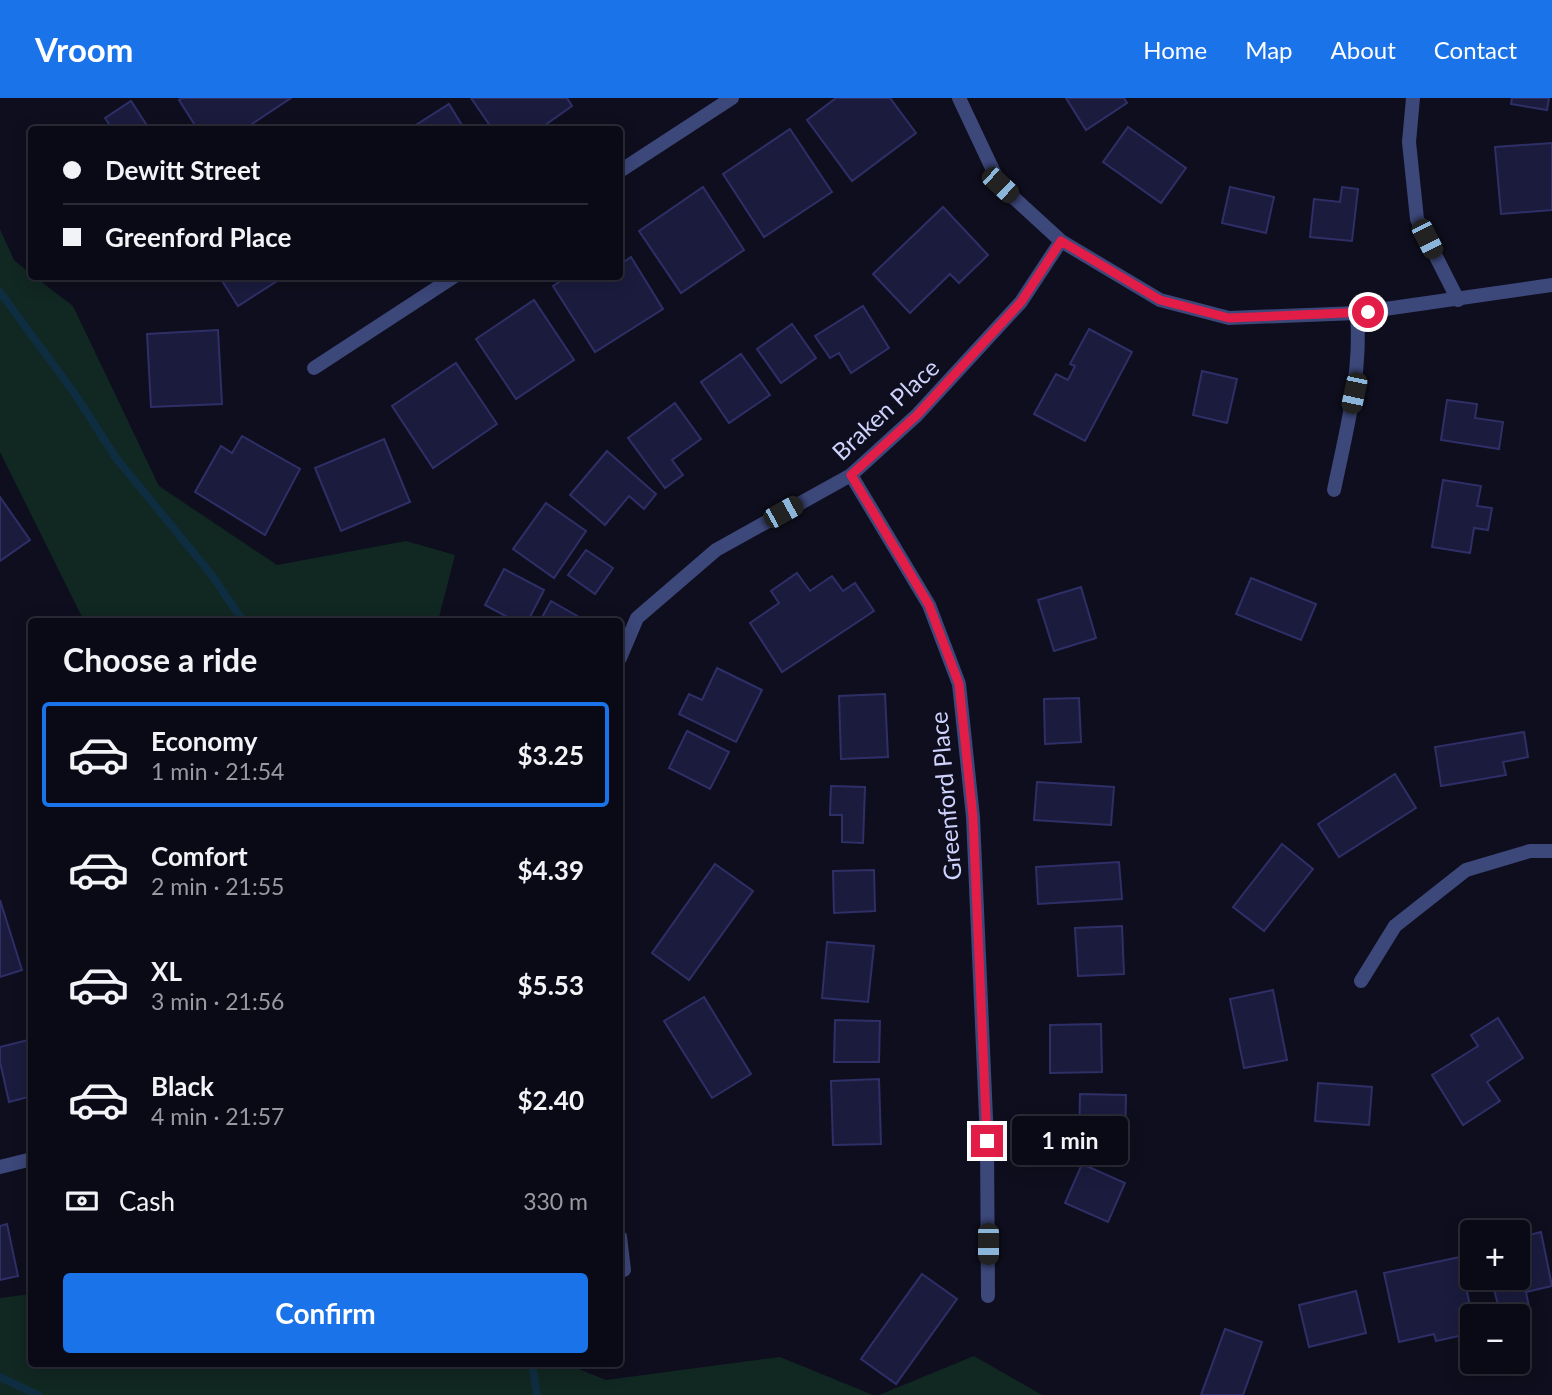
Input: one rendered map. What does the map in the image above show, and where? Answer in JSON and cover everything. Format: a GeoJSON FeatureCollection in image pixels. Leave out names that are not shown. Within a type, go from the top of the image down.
{"type":"FeatureCollection","features":[{"type":"Feature","properties":{"kind":"street"},"geometry":{"type":"LineString","coordinates":[[623,169],[732,98]]}},
{"type":"Feature","properties":{"kind":"street"},"geometry":{"type":"LineString","coordinates":[[959,98],[1000,185],[1061,241],[1160,300],[1229,318],[1357,313],[1552,285]]}},
{"type":"Feature","properties":{"kind":"street"},"geometry":{"type":"LineString","coordinates":[[1413,98],[1409,142],[1416,219],[1458,300]]}},
{"type":"Feature","properties":{"kind":"street","name":"Braken Place"},"geometry":{"type":"LineString","coordinates":[[623,651],[637,618],[716,550],[851,475],[917,415],[1012,312],[1061,241]]}},
{"type":"Feature","properties":{"kind":"street"},"geometry":{"type":"LineString","coordinates":[[314,368],[449,280]]}},
{"type":"Feature","properties":{"kind":"street"},"geometry":{"type":"LineString","coordinates":[[1334,490],[1354,393],[1360,344],[1357,313]]}},
{"type":"Feature","properties":{"kind":"street","name":"Greenford Place"},"geometry":{"type":"LineString","coordinates":[[851,475],[929,605],[959,684],[973,817],[987,1141],[988,1296]]}},
{"type":"Feature","properties":{"kind":"street"},"geometry":{"type":"LineString","coordinates":[[1361,981],[1395,926],[1466,870],[1530,851],[1552,850]]}},
{"type":"Feature","properties":{"kind":"street"},"geometry":{"type":"LineString","coordinates":[[0,1167],[28,1160]]}},
{"type":"Feature","properties":{"kind":"street"},"geometry":{"type":"LineString","coordinates":[[623,1262],[624,1270]]}},
{"type":"Feature","properties":{"kind":"green space"},"geometry":{"type":"Polygon","coordinates":[[[0,229],[14,260],[28,272],[28,280],[39,280],[73,306],[159,486],[277,565],[406,541],[455,555],[439,618],[83,618],[0,452],[0,229]]]}},
{"type":"Feature","properties":{"kind":"green space"},"geometry":{"type":"Polygon","coordinates":[[[28,1294],[28,1367],[574,1367],[606,1380],[780,1357],[873,1395],[0,1395],[0,1298],[28,1294]]]}},
{"type":"Feature","properties":{"kind":"green space"},"geometry":{"type":"Polygon","coordinates":[[[974,1356],[1042,1395],[879,1395],[974,1356]]]}},
{"type":"Feature","properties":{"kind":"building"},"geometry":{"type":"Polygon","coordinates":[[[291,98],[249,126],[195,126],[179,100],[291,98]]]}},
{"type":"Feature","properties":{"kind":"building"},"geometry":{"type":"Polygon","coordinates":[[[471,98],[567,98],[572,106],[544,126],[490,126],[471,98]]]}},
{"type":"Feature","properties":{"kind":"building"},"geometry":{"type":"Polygon","coordinates":[[[836,98],[890,98],[916,133],[852,181],[807,120],[836,98]]]}},
{"type":"Feature","properties":{"kind":"building"},"geometry":{"type":"Polygon","coordinates":[[[1066,98],[1124,98],[1127,103],[1086,130],[1066,98]]]}},
{"type":"Feature","properties":{"kind":"building"},"geometry":{"type":"Polygon","coordinates":[[[1512,98],[1549,98],[1547,110],[1511,104],[1512,98]]]}},
{"type":"Feature","properties":{"kind":"building"},"geometry":{"type":"Polygon","coordinates":[[[131,101],[147,126],[110,126],[105,118],[131,101]]]}},
{"type":"Feature","properties":{"kind":"building"},"geometry":{"type":"Polygon","coordinates":[[[449,104],[463,126],[414,126],[449,104]]]}},
{"type":"Feature","properties":{"kind":"building"},"geometry":{"type":"Polygon","coordinates":[[[1128,127],[1186,168],[1161,203],[1103,162],[1128,127]]]}},
{"type":"Feature","properties":{"kind":"building"},"geometry":{"type":"Polygon","coordinates":[[[790,129],[832,192],[764,237],[723,174],[790,129]]]}},
{"type":"Feature","properties":{"kind":"building"},"geometry":{"type":"Polygon","coordinates":[[[1552,143],[1552,210],[1501,214],[1495,147],[1552,143]]]}},
{"type":"Feature","properties":{"kind":"building"},"geometry":{"type":"Polygon","coordinates":[[[703,187],[744,250],[681,293],[639,231],[703,187]]]}},
{"type":"Feature","properties":{"kind":"building"},"geometry":{"type":"Polygon","coordinates":[[[1230,187],[1274,197],[1266,233],[1222,223],[1230,187]]]}},
{"type":"Feature","properties":{"kind":"building"},"geometry":{"type":"Polygon","coordinates":[[[1342,187],[1358,189],[1352,241],[1310,237],[1314,199],[1340,202],[1342,187]]]}},
{"type":"Feature","properties":{"kind":"building"},"geometry":{"type":"Polygon","coordinates":[[[943,207],[988,255],[959,283],[950,274],[910,313],[873,274],[943,207]]]}},
{"type":"Feature","properties":{"kind":"building"},"geometry":{"type":"Polygon","coordinates":[[[631,257],[663,309],[595,352],[553,286],[562,280],[623,280],[623,263],[631,257]]]}},
{"type":"Feature","properties":{"kind":"building"},"geometry":{"type":"Polygon","coordinates":[[[222,280],[279,280],[238,306],[222,280]]]}},
{"type":"Feature","properties":{"kind":"building"},"geometry":{"type":"Polygon","coordinates":[[[534,300],[574,360],[516,399],[476,339],[534,300]]]}},
{"type":"Feature","properties":{"kind":"building"},"geometry":{"type":"Polygon","coordinates":[[[863,306],[889,348],[851,373],[839,353],[830,358],[815,336],[863,306]]]}},
{"type":"Feature","properties":{"kind":"building"},"geometry":{"type":"Polygon","coordinates":[[[792,324],[816,358],[781,383],[757,349],[792,324]]]}},
{"type":"Feature","properties":{"kind":"building"},"geometry":{"type":"Polygon","coordinates":[[[1089,329],[1132,352],[1085,441],[1034,414],[1056,374],[1068,380],[1075,366],[1070,364],[1089,329]]]}},
{"type":"Feature","properties":{"kind":"building"},"geometry":{"type":"Polygon","coordinates":[[[218,330],[222,404],[151,407],[147,334],[218,330]]]}},
{"type":"Feature","properties":{"kind":"building"},"geometry":{"type":"Polygon","coordinates":[[[741,354],[770,395],[729,423],[701,382],[741,354]]]}},
{"type":"Feature","properties":{"kind":"building"},"geometry":{"type":"Polygon","coordinates":[[[456,363],[497,424],[433,468],[392,406],[456,363]]]}},
{"type":"Feature","properties":{"kind":"building"},"geometry":{"type":"Polygon","coordinates":[[[1202,371],[1237,379],[1227,423],[1193,415],[1202,371]]]}},
{"type":"Feature","properties":{"kind":"building"},"geometry":{"type":"Polygon","coordinates":[[[1447,400],[1477,404],[1475,418],[1503,422],[1499,449],[1441,440],[1447,400]]]}},
{"type":"Feature","properties":{"kind":"building"},"geometry":{"type":"Polygon","coordinates":[[[675,403],[701,439],[672,460],[683,475],[665,488],[628,438],[675,403]]]}},
{"type":"Feature","properties":{"kind":"building"},"geometry":{"type":"Polygon","coordinates":[[[242,436],[300,469],[265,535],[195,492],[221,446],[232,453],[242,436]]]}},
{"type":"Feature","properties":{"kind":"building"},"geometry":{"type":"Polygon","coordinates":[[[384,439],[410,502],[341,531],[315,468],[384,439]]]}},
{"type":"Feature","properties":{"kind":"building"},"geometry":{"type":"Polygon","coordinates":[[[607,451],[656,494],[644,509],[629,496],[605,525],[570,495],[607,451]]]}},
{"type":"Feature","properties":{"kind":"building"},"geometry":{"type":"Polygon","coordinates":[[[1443,480],[1481,486],[1477,506],[1492,508],[1488,530],[1474,528],[1470,553],[1432,547],[1443,480]]]}},
{"type":"Feature","properties":{"kind":"building"},"geometry":{"type":"Polygon","coordinates":[[[0,497],[30,540],[0,561],[0,497]]]}},
{"type":"Feature","properties":{"kind":"building"},"geometry":{"type":"Polygon","coordinates":[[[546,503],[586,531],[554,578],[513,549],[546,503]]]}},
{"type":"Feature","properties":{"kind":"building"},"geometry":{"type":"Polygon","coordinates":[[[586,550],[613,568],[595,594],[568,575],[586,550]]]}},
{"type":"Feature","properties":{"kind":"building"},"geometry":{"type":"Polygon","coordinates":[[[504,569],[544,590],[530,618],[509,618],[485,605],[504,569]]]}},
{"type":"Feature","properties":{"kind":"building"},"geometry":{"type":"Polygon","coordinates":[[[797,573],[810,591],[832,576],[843,591],[855,583],[874,611],[782,672],[750,623],[779,603],[771,591],[797,573]]]}},
{"type":"Feature","properties":{"kind":"building"},"geometry":{"type":"Polygon","coordinates":[[[1251,578],[1316,604],[1301,640],[1236,614],[1251,578]]]}},
{"type":"Feature","properties":{"kind":"building"},"geometry":{"type":"Polygon","coordinates":[[[1081,587],[1096,638],[1054,651],[1038,600],[1081,587]]]}},
{"type":"Feature","properties":{"kind":"building"},"geometry":{"type":"Polygon","coordinates":[[[551,601],[579,617],[578,618],[542,618],[551,601]]]}},
{"type":"Feature","properties":{"kind":"building"},"geometry":{"type":"Polygon","coordinates":[[[717,668],[762,690],[736,742],[679,714],[689,694],[702,700],[717,668]]]}},
{"type":"Feature","properties":{"kind":"building"},"geometry":{"type":"Polygon","coordinates":[[[885,694],[888,757],[841,759],[839,696],[885,694]]]}},
{"type":"Feature","properties":{"kind":"building"},"geometry":{"type":"Polygon","coordinates":[[[1079,698],[1081,742],[1045,744],[1044,699],[1079,698]]]}},
{"type":"Feature","properties":{"kind":"building"},"geometry":{"type":"Polygon","coordinates":[[[687,731],[729,752],[710,789],[669,768],[687,731]]]}},
{"type":"Feature","properties":{"kind":"building"},"geometry":{"type":"Polygon","coordinates":[[[1524,732],[1528,757],[1503,762],[1506,775],[1441,786],[1435,747],[1524,732]]]}},
{"type":"Feature","properties":{"kind":"building"},"geometry":{"type":"Polygon","coordinates":[[[1395,774],[1416,808],[1339,857],[1318,824],[1395,774]]]}},
{"type":"Feature","properties":{"kind":"building"},"geometry":{"type":"Polygon","coordinates":[[[1037,782],[1114,787],[1111,825],[1034,820],[1037,782]]]}},
{"type":"Feature","properties":{"kind":"building"},"geometry":{"type":"Polygon","coordinates":[[[831,786],[865,787],[863,843],[842,842],[842,815],[830,815],[831,786]]]}},
{"type":"Feature","properties":{"kind":"building"},"geometry":{"type":"Polygon","coordinates":[[[1282,844],[1313,869],[1264,931],[1233,907],[1282,844]]]}},
{"type":"Feature","properties":{"kind":"building"},"geometry":{"type":"Polygon","coordinates":[[[1119,862],[1122,899],[1038,904],[1036,867],[1119,862]]]}},
{"type":"Feature","properties":{"kind":"building"},"geometry":{"type":"Polygon","coordinates":[[[715,864],[753,891],[689,980],[652,953],[715,864]]]}},
{"type":"Feature","properties":{"kind":"building"},"geometry":{"type":"Polygon","coordinates":[[[874,870],[875,911],[834,913],[833,871],[874,870]]]}},
{"type":"Feature","properties":{"kind":"building"},"geometry":{"type":"Polygon","coordinates":[[[0,900],[22,970],[0,977],[0,900]]]}},
{"type":"Feature","properties":{"kind":"building"},"geometry":{"type":"Polygon","coordinates":[[[1122,926],[1124,974],[1078,976],[1075,928],[1122,926]]]}},
{"type":"Feature","properties":{"kind":"building"},"geometry":{"type":"Polygon","coordinates":[[[827,942],[874,946],[868,1002],[822,998],[827,942]]]}},
{"type":"Feature","properties":{"kind":"building"},"geometry":{"type":"Polygon","coordinates":[[[1273,990],[1287,1060],[1244,1068],[1230,999],[1273,990]]]}},
{"type":"Feature","properties":{"kind":"building"},"geometry":{"type":"Polygon","coordinates":[[[704,997],[751,1074],[712,1098],[664,1021],[704,997]]]}},
{"type":"Feature","properties":{"kind":"building"},"geometry":{"type":"Polygon","coordinates":[[[1498,1018],[1523,1058],[1487,1082],[1500,1101],[1463,1125],[1432,1075],[1478,1046],[1471,1035],[1498,1018]]]}},
{"type":"Feature","properties":{"kind":"building"},"geometry":{"type":"Polygon","coordinates":[[[835,1020],[880,1021],[879,1062],[834,1062],[835,1020]]]}},
{"type":"Feature","properties":{"kind":"building"},"geometry":{"type":"Polygon","coordinates":[[[1101,1024],[1102,1072],[1050,1073],[1050,1025],[1101,1024]]]}},
{"type":"Feature","properties":{"kind":"building"},"geometry":{"type":"Polygon","coordinates":[[[28,1040],[28,1097],[9,1102],[0,1062],[0,1047],[28,1040]]]}},
{"type":"Feature","properties":{"kind":"building"},"geometry":{"type":"Polygon","coordinates":[[[879,1079],[881,1144],[833,1145],[831,1081],[879,1079]]]}},
{"type":"Feature","properties":{"kind":"building"},"geometry":{"type":"Polygon","coordinates":[[[1318,1083],[1372,1087],[1369,1125],[1315,1121],[1318,1083]]]}},
{"type":"Feature","properties":{"kind":"building"},"geometry":{"type":"Polygon","coordinates":[[[1080,1094],[1126,1095],[1125,1138],[1079,1137],[1080,1094]]]}},
{"type":"Feature","properties":{"kind":"building"},"geometry":{"type":"Polygon","coordinates":[[[1082,1164],[1125,1183],[1108,1222],[1065,1203],[1082,1164]]]}},
{"type":"Feature","properties":{"kind":"building"},"geometry":{"type":"Polygon","coordinates":[[[7,1224],[18,1276],[0,1280],[0,1226],[7,1224]]]}},
{"type":"Feature","properties":{"kind":"building"},"geometry":{"type":"Polygon","coordinates":[[[1541,1232],[1552,1286],[1526,1292],[1528,1304],[1498,1304],[1494,1290],[1530,1290],[1530,1235],[1541,1232]]]}},
{"type":"Feature","properties":{"kind":"building"},"geometry":{"type":"Polygon","coordinates":[[[1460,1257],[1460,1290],[1467,1290],[1470,1304],[1460,1304],[1460,1336],[1436,1341],[1434,1334],[1399,1342],[1384,1273],[1460,1257]]]}},
{"type":"Feature","properties":{"kind":"building"},"geometry":{"type":"Polygon","coordinates":[[[922,1274],[957,1299],[896,1384],[861,1359],[922,1274]]]}},
{"type":"Feature","properties":{"kind":"building"},"geometry":{"type":"Polygon","coordinates":[[[1356,1291],[1366,1333],[1309,1347],[1299,1305],[1356,1291]]]}},
{"type":"Feature","properties":{"kind":"building"},"geometry":{"type":"Polygon","coordinates":[[[1225,1329],[1262,1342],[1243,1395],[1201,1395],[1225,1329]]]}},
{"type":"Feature","properties":{"kind":"waterway"},"geometry":{"type":"LineString","coordinates":[[0,292],[75,394],[116,458],[211,574],[241,618]]}},
{"type":"Feature","properties":{"kind":"waterway"},"geometry":{"type":"LineString","coordinates":[[533,1367],[537,1395]]}},
{"type":"Feature","properties":{"kind":"waterway"},"geometry":{"type":"LineString","coordinates":[[0,1377],[38,1395]]}},
{"type":"Feature","properties":{"kind":"route"},"geometry":{"type":"LineString","coordinates":[[987,1141],[973,817],[959,684],[929,605],[851,475],[917,415],[1021,302],[1061,241],[1160,300],[1229,318],[1368,312]]}}]}
